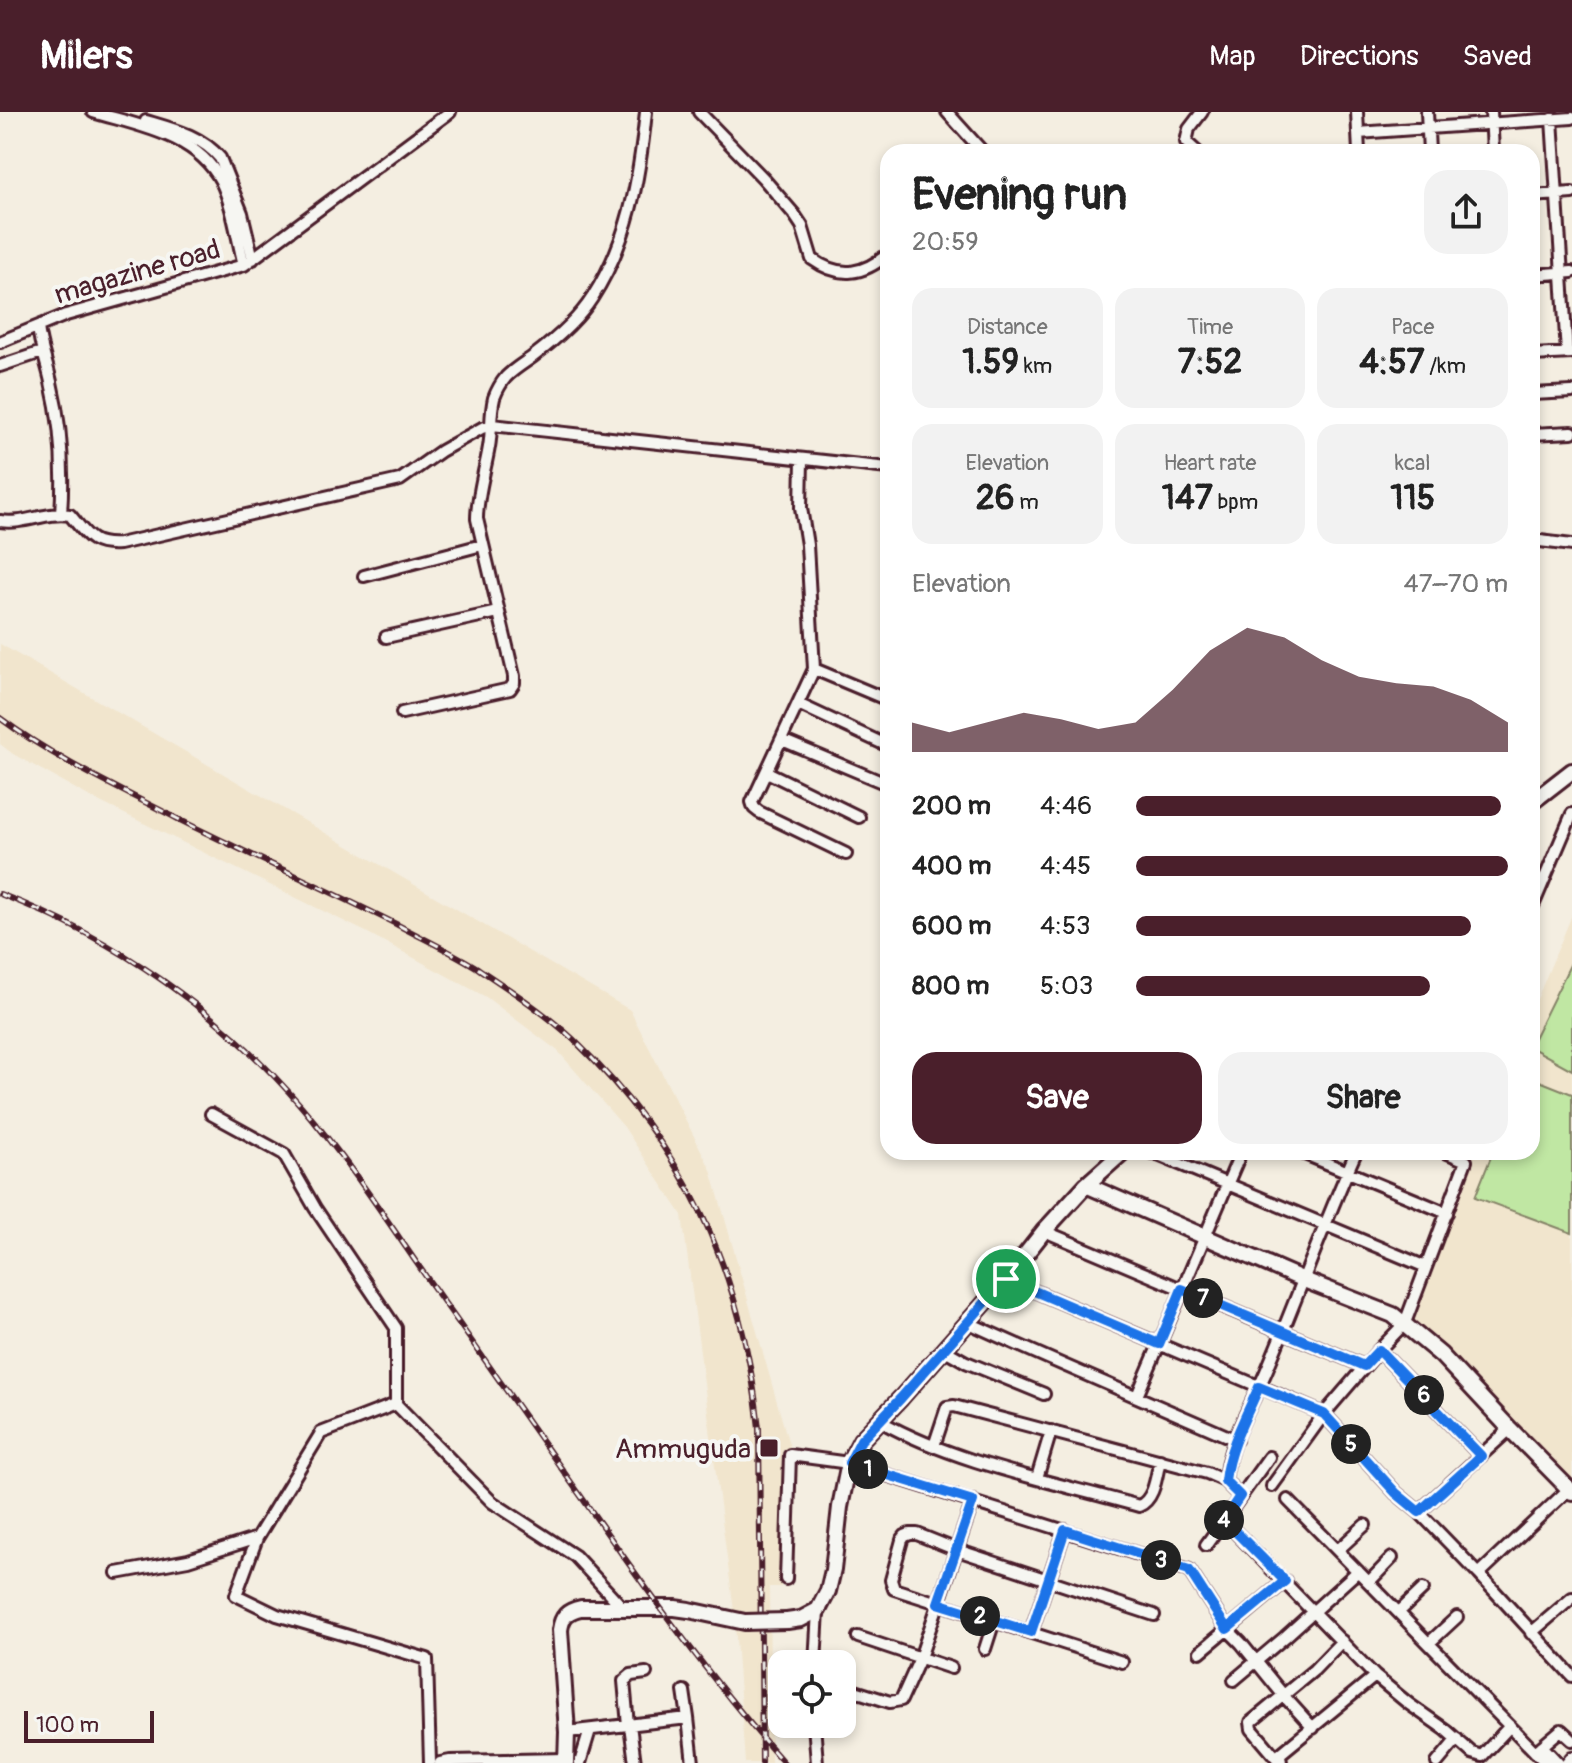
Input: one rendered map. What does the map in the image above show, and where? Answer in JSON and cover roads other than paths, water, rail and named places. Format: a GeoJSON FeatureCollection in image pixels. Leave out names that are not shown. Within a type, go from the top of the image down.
{"type":"FeatureCollection","features":[{"type":"Feature","properties":{"kind":"street","name":"magazine road"},"geometry":{"type":"LineString","coordinates":[[93,112],[120,116],[183,141],[197,151],[222,183],[248,262]]}},
{"type":"Feature","properties":{"kind":"street","name":"magazine road"},"geometry":{"type":"LineString","coordinates":[[0,342],[66,315],[248,262],[450,112]]}},
{"type":"Feature","properties":{"kind":"street"},"geometry":{"type":"LineString","coordinates":[[402,713],[510,689],[514,683],[477,519],[492,409],[499,387],[513,371],[562,332],[590,302],[617,253],[634,196],[646,112]]}},
{"type":"Feature","properties":{"kind":"street"},"geometry":{"type":"LineString","coordinates":[[699,112],[794,214],[802,226],[812,259],[834,271],[848,273],[871,267],[880,260]]}},
{"type":"Feature","properties":{"kind":"street"},"geometry":{"type":"LineString","coordinates":[[947,112],[976,144]]}},
{"type":"Feature","properties":{"kind":"street"},"geometry":{"type":"LineString","coordinates":[[1188,144],[1186,135],[1202,112]]}},
{"type":"Feature","properties":{"kind":"street"},"geometry":{"type":"LineString","coordinates":[[1357,112],[1359,144]]}},
{"type":"Feature","properties":{"kind":"street"},"geometry":{"type":"LineString","coordinates":[[1427,112],[1429,144]]}},
{"type":"Feature","properties":{"kind":"street"},"geometry":{"type":"LineString","coordinates":[[1358,133],[1491,118],[1572,118]]}},
{"type":"Feature","properties":{"kind":"street"},"geometry":{"type":"LineString","coordinates":[[1491,118],[1493,144]]}},
{"type":"Feature","properties":{"kind":"street"},"geometry":{"type":"LineString","coordinates":[[1540,355],[1570,353],[1567,273],[1552,119]]}},
{"type":"Feature","properties":{"kind":"street"},"geometry":{"type":"LineString","coordinates":[[1540,195],[1572,193]]}},
{"type":"Feature","properties":{"kind":"street"},"geometry":{"type":"LineString","coordinates":[[1540,275],[1567,273]]}},
{"type":"Feature","properties":{"kind":"street"},"geometry":{"type":"LineString","coordinates":[[38,327],[59,426],[63,494],[61,514]]}},
{"type":"Feature","properties":{"kind":"street"},"geometry":{"type":"LineString","coordinates":[[0,366],[42,352]]}},
{"type":"Feature","properties":{"kind":"street"},"geometry":{"type":"LineString","coordinates":[[1540,394],[1572,392]]}},
{"type":"Feature","properties":{"kind":"street"},"geometry":{"type":"LineString","coordinates":[[0,521],[13,523],[70,515],[95,542],[119,544],[400,480],[441,451],[492,425],[880,467]]}},
{"type":"Feature","properties":{"kind":"street"},"geometry":{"type":"LineString","coordinates":[[1540,434],[1572,432]]}},
{"type":"Feature","properties":{"kind":"street"},"geometry":{"type":"LineString","coordinates":[[802,460],[801,508],[807,545],[814,669],[752,802],[754,808],[846,854]]}},
{"type":"Feature","properties":{"kind":"street"},"geometry":{"type":"LineString","coordinates":[[1540,541],[1572,545]]}},
{"type":"Feature","properties":{"kind":"street"},"geometry":{"type":"LineString","coordinates":[[364,576],[482,545]]}},
{"type":"Feature","properties":{"kind":"street"},"geometry":{"type":"LineString","coordinates":[[386,637],[498,612]]}},
{"type":"Feature","properties":{"kind":"street"},"geometry":{"type":"LineString","coordinates":[[814,669],[880,697]]}},
{"type":"Feature","properties":{"kind":"street"},"geometry":{"type":"LineString","coordinates":[[798,704],[880,742]]}},
{"type":"Feature","properties":{"kind":"street"},"geometry":{"type":"LineString","coordinates":[[782,740],[880,781]]}},
{"type":"Feature","properties":{"kind":"street"},"geometry":{"type":"LineString","coordinates":[[1540,796],[1572,771]]}},
{"type":"Feature","properties":{"kind":"street"},"geometry":{"type":"LineString","coordinates":[[767,772],[859,817]]}},
{"type":"Feature","properties":{"kind":"street"},"geometry":{"type":"LineString","coordinates":[[1540,889],[1572,814]]}},
{"type":"Feature","properties":{"kind":"street"},"geometry":{"type":"LineString","coordinates":[[211,1114],[284,1154],[315,1208],[396,1328],[396,1404],[492,1502],[575,1556],[623,1608]]}},
{"type":"Feature","properties":{"kind":"street"},"geometry":{"type":"LineString","coordinates":[[816,1650],[818,1610],[828,1591],[833,1570],[849,1463],[861,1440],[1006,1279],[1044,1231],[1086,1185],[1114,1160]]}},
{"type":"Feature","properties":{"kind":"street"},"geometry":{"type":"LineString","coordinates":[[1169,1160],[1426,1267]]}},
{"type":"Feature","properties":{"kind":"street"},"geometry":{"type":"LineString","coordinates":[[1137,1396],[1237,1160]]}},
{"type":"Feature","properties":{"kind":"street"},"geometry":{"type":"LineString","coordinates":[[1320,1160],[1447,1213]]}},
{"type":"Feature","properties":{"kind":"street"},"geometry":{"type":"LineString","coordinates":[[1225,1481],[1236,1440],[1352,1160]]}},
{"type":"Feature","properties":{"kind":"street"},"geometry":{"type":"LineString","coordinates":[[1272,1486],[1324,1414],[1405,1323],[1466,1161],[1464,1160]]}},
{"type":"Feature","properties":{"kind":"street"},"geometry":{"type":"LineString","coordinates":[[1086,1185],[1204,1238],[1393,1315],[1441,1355],[1570,1490],[1479,1574]]}},
{"type":"Feature","properties":{"kind":"street"},"geometry":{"type":"LineString","coordinates":[[1044,1231],[1364,1366]]}},
{"type":"Feature","properties":{"kind":"street"},"geometry":{"type":"LineString","coordinates":[[1006,1279],[1324,1414],[1396,1493],[1419,1512],[1479,1574],[1572,1676]]}},
{"type":"Feature","properties":{"kind":"street"},"geometry":{"type":"LineString","coordinates":[[967,1322],[1236,1440]]}},
{"type":"Feature","properties":{"kind":"street"},"geometry":{"type":"LineString","coordinates":[[943,1349],[966,1362],[1044,1394]]}},
{"type":"Feature","properties":{"kind":"street"},"geometry":{"type":"LineString","coordinates":[[1379,1350],[1481,1456]]}},
{"type":"Feature","properties":{"kind":"street"},"geometry":{"type":"LineString","coordinates":[[396,1404],[321,1433],[257,1538],[236,1595],[277,1615],[427,1659],[430,1763]]}},
{"type":"Feature","properties":{"kind":"street"},"geometry":{"type":"LineString","coordinates":[[934,1446],[947,1407],[954,1406],[1207,1473],[1225,1481],[1240,1496]]}},
{"type":"Feature","properties":{"kind":"street"},"geometry":{"type":"LineString","coordinates":[[880,1421],[953,1453],[1139,1506],[1150,1498],[1160,1460]]}},
{"type":"Feature","properties":{"kind":"street"},"geometry":{"type":"LineString","coordinates":[[1419,1512],[1510,1429]]}},
{"type":"Feature","properties":{"kind":"street"},"geometry":{"type":"LineString","coordinates":[[1037,1478],[1051,1431]]}},
{"type":"Feature","properties":{"kind":"street"},"geometry":{"type":"LineString","coordinates":[[786,1579],[790,1455],[849,1463],[1189,1570],[1227,1629],[1313,1728]]}},
{"type":"Feature","properties":{"kind":"street"},"geometry":{"type":"LineString","coordinates":[[1206,1545],[1269,1457]]}},
{"type":"Feature","properties":{"kind":"street"},"geometry":{"type":"LineString","coordinates":[[1288,1500],[1510,1726],[1558,1763]]}},
{"type":"Feature","properties":{"kind":"street"},"geometry":{"type":"LineString","coordinates":[[856,1691],[890,1702],[901,1700],[920,1658],[973,1501]]}},
{"type":"Feature","properties":{"kind":"street"},"geometry":{"type":"LineString","coordinates":[[1224,1520],[1375,1676],[1472,1753],[1482,1756],[1510,1726]]}},
{"type":"Feature","properties":{"kind":"street"},"geometry":{"type":"LineString","coordinates":[[1338,1550],[1365,1525]]}},
{"type":"Feature","properties":{"kind":"street"},"geometry":{"type":"LineString","coordinates":[[1031,1632],[1065,1530]]}},
{"type":"Feature","properties":{"kind":"street"},"geometry":{"type":"LineString","coordinates":[[1122,1662],[894,1589],[891,1580],[902,1540],[910,1534],[917,1534],[1154,1615]]}},
{"type":"Feature","properties":{"kind":"street"},"geometry":{"type":"LineString","coordinates":[[117,1573],[188,1560],[257,1538]]}},
{"type":"Feature","properties":{"kind":"street"},"geometry":{"type":"LineString","coordinates":[[1369,1582],[1392,1558]]}},
{"type":"Feature","properties":{"kind":"street"},"geometry":{"type":"LineString","coordinates":[[1234,1680],[1358,1571]]}},
{"type":"Feature","properties":{"kind":"street"},"geometry":{"type":"LineString","coordinates":[[1200,1652],[1285,1581]]}},
{"type":"Feature","properties":{"kind":"street"},"geometry":{"type":"LineString","coordinates":[[1399,1612],[1423,1589]]}},
{"type":"Feature","properties":{"kind":"street"},"geometry":{"type":"LineString","coordinates":[[1531,1633],[1572,1598]]}},
{"type":"Feature","properties":{"kind":"street"},"geometry":{"type":"LineString","coordinates":[[571,1762],[560,1630],[561,1620],[572,1610],[659,1607],[745,1622],[801,1619],[818,1610]]}},
{"type":"Feature","properties":{"kind":"street"},"geometry":{"type":"LineString","coordinates":[[1429,1643],[1457,1617]]}},
{"type":"Feature","properties":{"kind":"street"},"geometry":{"type":"LineString","coordinates":[[985,1649],[994,1621]]}},
{"type":"Feature","properties":{"kind":"street"},"geometry":{"type":"LineString","coordinates":[[858,1637],[951,1668]]}},
{"type":"Feature","properties":{"kind":"street"},"geometry":{"type":"LineString","coordinates":[[1281,1762],[1252,1729],[1251,1722],[1314,1670],[1342,1641]]}},
{"type":"Feature","properties":{"kind":"street"},"geometry":{"type":"LineString","coordinates":[[635,1763],[624,1681],[631,1675],[646,1673]]}},
{"type":"Feature","properties":{"kind":"street"},"geometry":{"type":"LineString","coordinates":[[1281,1762],[1280,1754],[1375,1676]]}},
{"type":"Feature","properties":{"kind":"street"},"geometry":{"type":"LineString","coordinates":[[684,1691],[693,1763]]}},
{"type":"Feature","properties":{"kind":"street"},"geometry":{"type":"LineString","coordinates":[[567,1732],[688,1718]]}},
{"type":"Feature","properties":{"kind":"street"},"geometry":{"type":"LineString","coordinates":[[571,1762],[590,1730]]}},
{"type":"Feature","properties":{"kind":"street"},"geometry":{"type":"LineString","coordinates":[[1539,1749],[1561,1730],[1572,1740]]}},
{"type":"Feature","properties":{"kind":"street"},"geometry":{"type":"LineString","coordinates":[[815,1738],[817,1763]]}},
{"type":"Feature","properties":{"kind":"street"},"geometry":{"type":"LineString","coordinates":[[1437,1763],[1457,1739]]}},
{"type":"Feature","properties":{"kind":"street"},"geometry":{"type":"LineString","coordinates":[[1539,1749],[1546,1763]]}},
{"type":"Feature","properties":{"kind":"street"},"geometry":{"type":"LineString","coordinates":[[1567,1763],[1572,1757]]}},
{"type":"Feature","properties":{"kind":"street"},"geometry":{"type":"LineString","coordinates":[[440,1763],[571,1762]]}},
{"type":"Feature","properties":{"kind":"railway"},"geometry":{"type":"LineString","coordinates":[[0,718],[43,747],[110,784],[396,924],[476,967],[538,1010],[573,1039],[648,1124],[677,1169],[723,1265],[751,1370],[759,1428],[762,1763]]}},
{"type":"Feature","properties":{"kind":"railway"},"geometry":{"type":"LineString","coordinates":[[0,894],[43,912],[126,956],[202,1010],[271,1072],[322,1131],[360,1182],[664,1613],[784,1763]]}},
{"type":"Feature","properties":{"kind":"place","name":"Ammuguda"},"geometry":{"type":"Point","coordinates":[769,1448]}}]}
